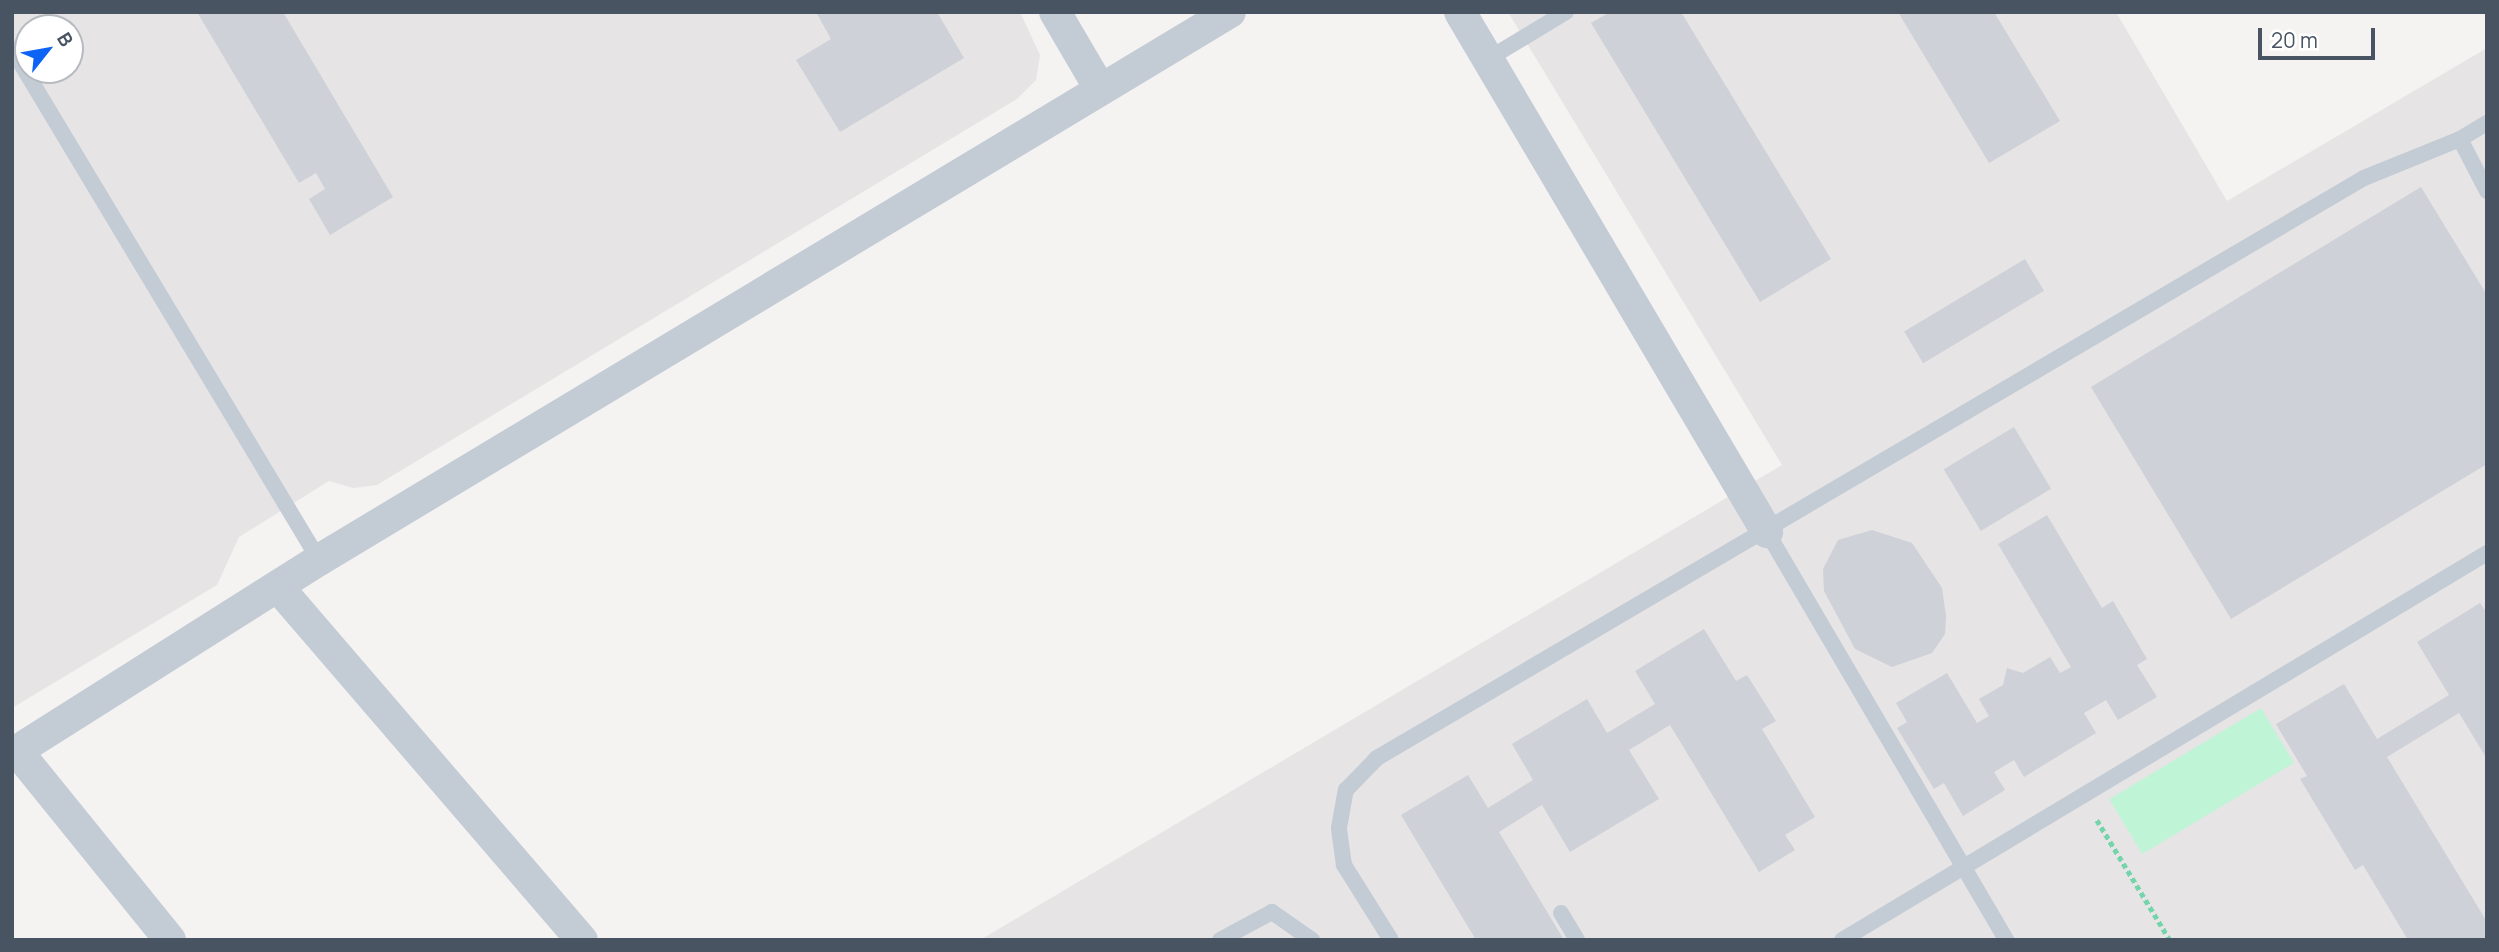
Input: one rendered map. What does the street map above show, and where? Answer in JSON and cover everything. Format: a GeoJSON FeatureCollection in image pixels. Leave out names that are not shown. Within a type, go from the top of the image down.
{"type":"FeatureCollection","features":[{"type":"Feature","properties":{"kind":"street"},"geometry":{"type":"LineString","coordinates":[[1055,12],[1099,87]]}},
{"type":"Feature","properties":{"kind":"street"},"geometry":{"type":"LineString","coordinates":[[170,940],[15,752],[319,560],[1099,87],[1230,12]]}},
{"type":"Feature","properties":{"kind":"street"},"geometry":{"type":"LineString","coordinates":[[1460,12],[1768,531]]}},
{"type":"Feature","properties":{"kind":"street"},"geometry":{"type":"LineString","coordinates":[[278,587],[582,940]]}},
{"type":"Feature","properties":{"kind":"lane"},"geometry":{"type":"LineString","coordinates":[[1488,59],[1566,12]]}},
{"type":"Feature","properties":{"kind":"lane"},"geometry":{"type":"LineString","coordinates":[[12,49],[319,560]]}},
{"type":"Feature","properties":{"kind":"lane"},"geometry":{"type":"LineString","coordinates":[[1391,940],[1344,865],[1339,828],[1346,790],[1377,758],[1768,531],[2364,178],[2460,139],[2487,124]]}},
{"type":"Feature","properties":{"kind":"lane"},"geometry":{"type":"LineString","coordinates":[[2460,139],[2487,191]]}},
{"type":"Feature","properties":{"kind":"lane"},"geometry":{"type":"LineString","coordinates":[[1768,531],[2006,940]]}},
{"type":"Feature","properties":{"kind":"lane"},"geometry":{"type":"LineString","coordinates":[[1842,940],[2487,553]]}},
{"type":"Feature","properties":{"kind":"lane"},"geometry":{"type":"LineString","coordinates":[[1220,940],[1272,912],[1312,940]]}},
{"type":"Feature","properties":{"kind":"lane"},"geometry":{"type":"LineString","coordinates":[[1562,913],[1577,940]]}},
{"type":"Feature","properties":{"kind":"path"},"geometry":{"type":"LineString","coordinates":[[2082,795],[2170,940]]}},
{"type":"Feature","properties":{"kind":"shaded area"},"geometry":{"type":"Polygon","coordinates":[[[12,12],[1020,12],[1040,55],[1036,80],[1017,99],[377,485],[353,488],[329,481],[239,537],[217,585],[12,708],[12,12]]]}},
{"type":"Feature","properties":{"kind":"shaded area"},"geometry":{"type":"Polygon","coordinates":[[[1508,12],[2116,12],[2227,201],[2487,48],[2487,940],[980,940],[1782,465],[1508,12]]]}},
{"type":"Feature","properties":{"kind":"green space"},"geometry":{"type":"Polygon","coordinates":[[[2261,708],[2294,763],[2142,854],[2109,799],[2261,708]]]}},
{"type":"Feature","properties":{"kind":"building"},"geometry":{"type":"Polygon","coordinates":[[[197,12],[283,12],[393,197],[330,235],[309,199],[325,189],[316,173],[299,183],[197,12]]]}},
{"type":"Feature","properties":{"kind":"building"},"geometry":{"type":"Polygon","coordinates":[[[816,12],[937,12],[964,58],[840,132],[796,60],[831,39],[816,12]]]}},
{"type":"Feature","properties":{"kind":"building"},"geometry":{"type":"Polygon","coordinates":[[[1610,12],[1681,12],[1831,259],[1760,302],[1591,23],[1610,12]]]}},
{"type":"Feature","properties":{"kind":"building"},"geometry":{"type":"Polygon","coordinates":[[[1898,12],[1994,12],[2060,121],[1989,163],[1898,12]]]}},
{"type":"Feature","properties":{"kind":"building"},"geometry":{"type":"Polygon","coordinates":[[[2421,187],[2487,295],[2487,464],[2231,619],[2091,387],[2421,187]]]}},
{"type":"Feature","properties":{"kind":"building"},"geometry":{"type":"Polygon","coordinates":[[[2025,259],[2044,291],[1923,363],[1904,332],[2025,259]]]}},
{"type":"Feature","properties":{"kind":"building"},"geometry":{"type":"Polygon","coordinates":[[[2014,427],[2051,489],[1981,531],[1944,469],[2014,427]]]}},
{"type":"Feature","properties":{"kind":"building"},"geometry":{"type":"Polygon","coordinates":[[[2047,515],[2102,608],[2113,601],[2147,659],[2137,665],[2157,697],[2118,720],[2106,700],[2084,713],[2096,733],[2024,777],[2014,760],[1994,772],[2005,790],[1963,816],[1944,783],[1934,789],[1897,728],[1907,722],[1896,703],[1947,673],[1977,723],[1989,716],[1979,699],[2003,685],[2007,668],[2023,673],[2050,657],[2060,673],[2071,667],[1998,544],[2047,515]]]}},
{"type":"Feature","properties":{"kind":"building"},"geometry":{"type":"Polygon","coordinates":[[[1872,530],[1912,543],[1942,588],[1946,616],[1945,634],[1932,653],[1892,667],[1855,649],[1824,591],[1823,569],[1838,540],[1872,530]]]}},
{"type":"Feature","properties":{"kind":"building"},"geometry":{"type":"Polygon","coordinates":[[[2480,603],[2487,613],[2487,759],[2459,713],[2387,757],[2487,922],[2487,940],[2408,940],[2363,865],[2355,870],[2300,779],[2307,776],[2276,724],[2344,684],[2377,739],[2449,695],[2417,642],[2480,603]]]}},
{"type":"Feature","properties":{"kind":"building"},"geometry":{"type":"Polygon","coordinates":[[[1704,629],[1736,681],[1747,675],[1776,721],[1762,729],[1815,817],[1785,835],[1795,850],[1759,872],[1670,725],[1629,750],[1659,799],[1570,852],[1542,805],[1499,832],[1564,940],[1476,940],[1401,815],[1468,775],[1488,808],[1533,780],[1512,744],[1587,699],[1607,733],[1655,704],[1635,671],[1704,629]]]}}]}
